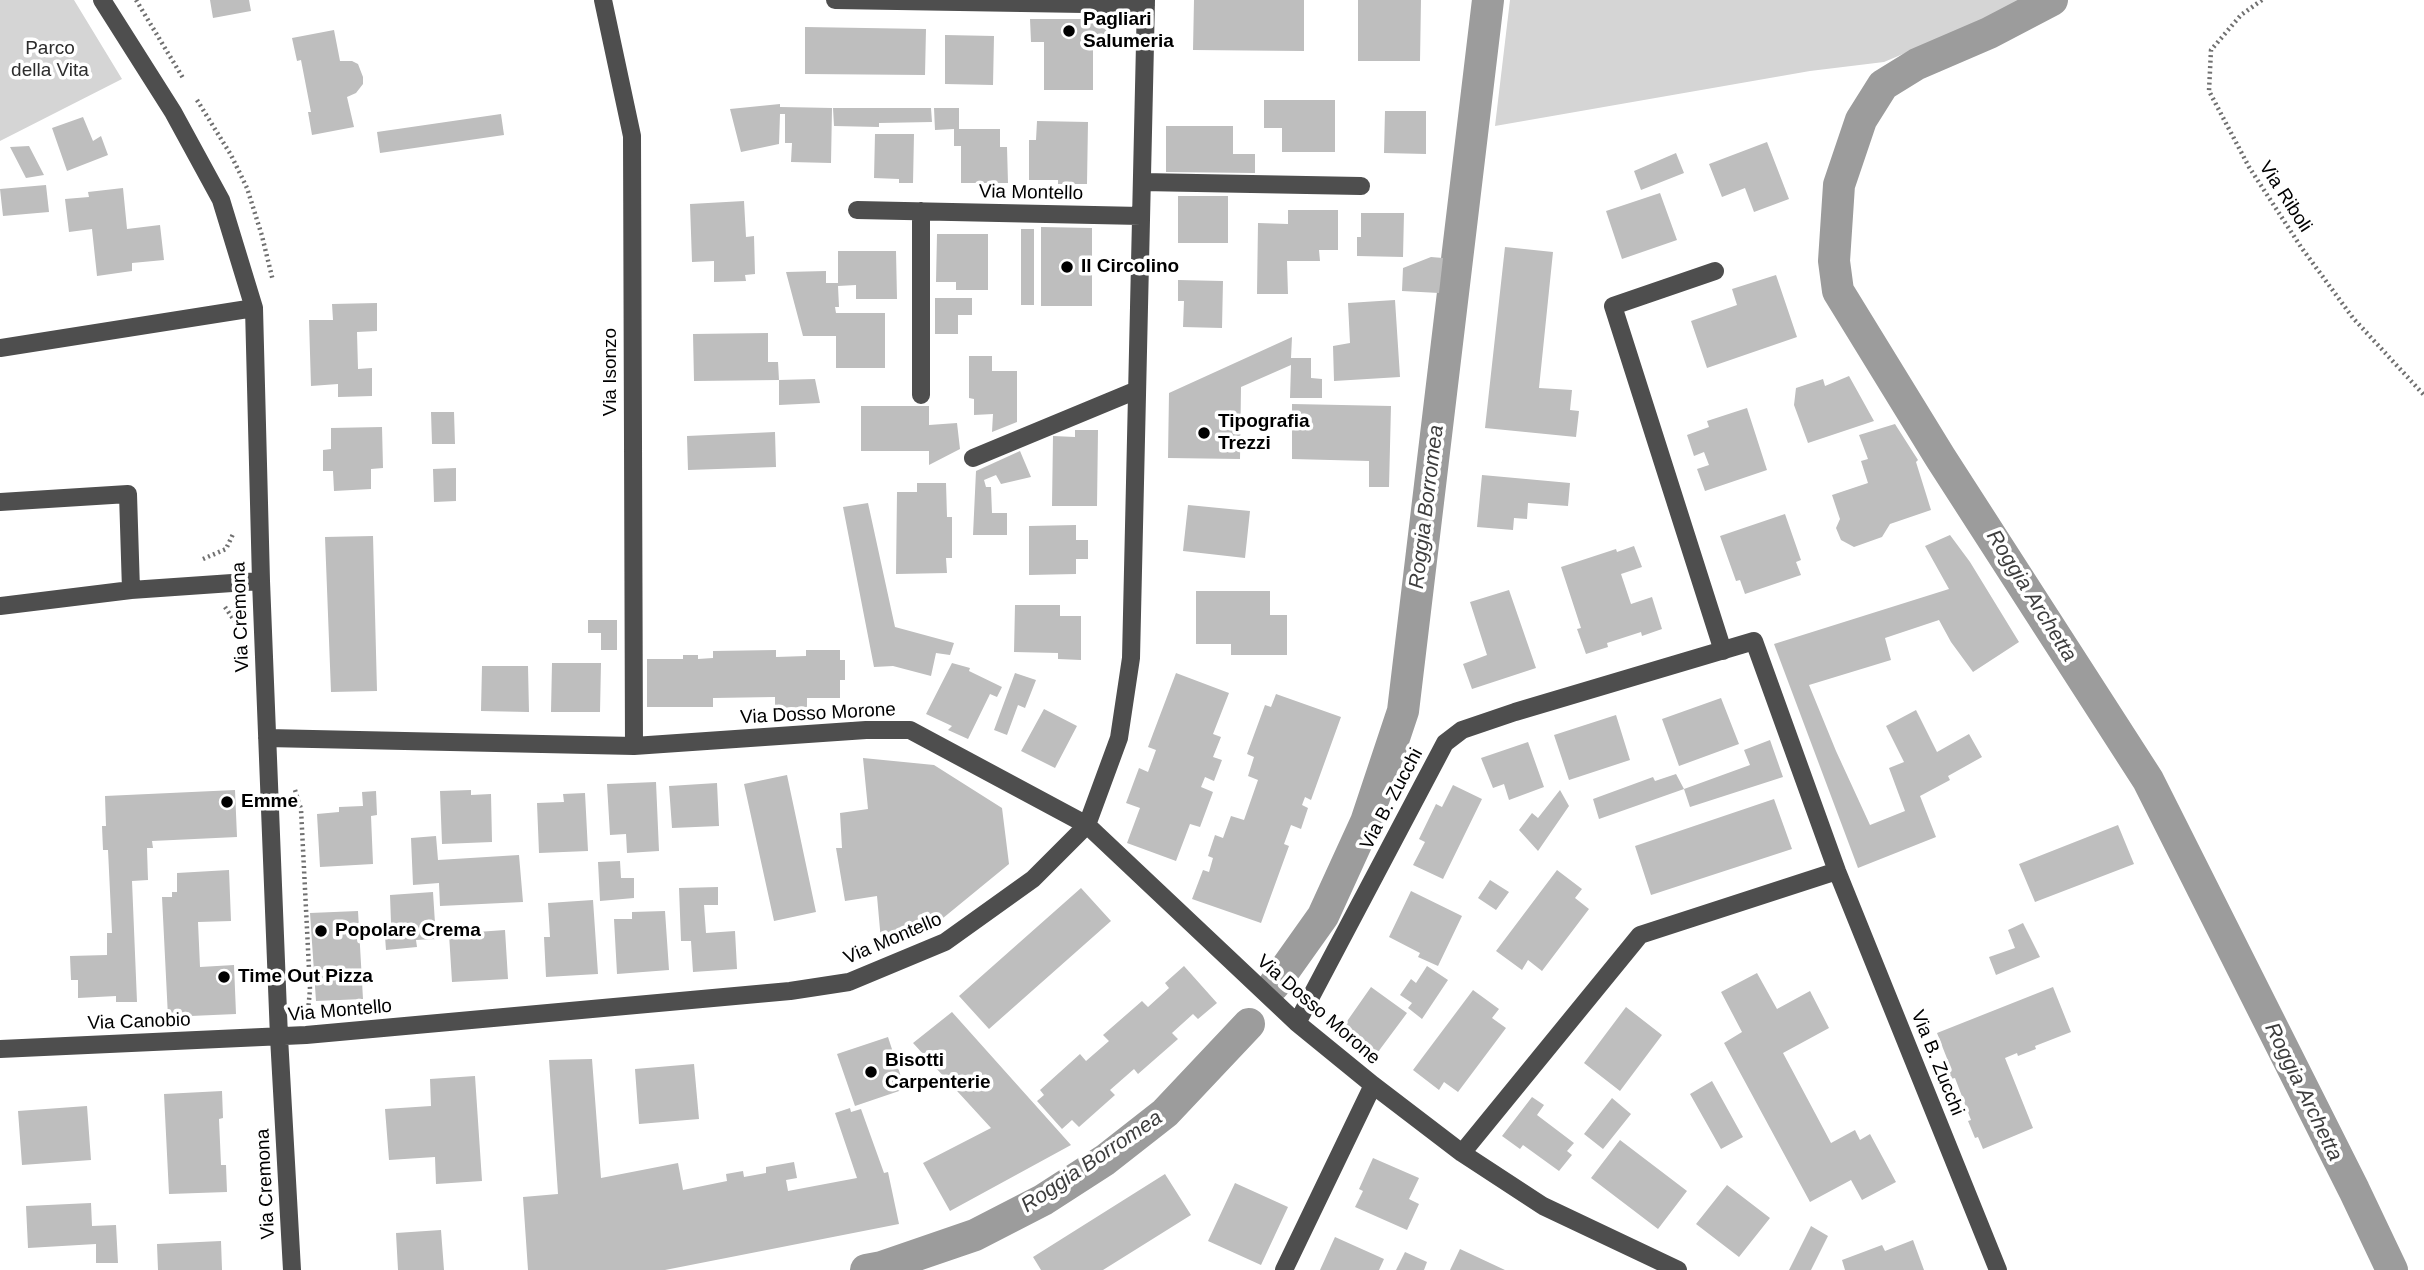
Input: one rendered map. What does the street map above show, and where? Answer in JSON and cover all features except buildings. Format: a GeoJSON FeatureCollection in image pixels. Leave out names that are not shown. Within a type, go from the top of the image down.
{"type":"FeatureCollection","features":[{"type":"Feature","properties":{"kind":"street","name":"Via Cremona"},"geometry":{"type":"LineString","coordinates":[[102,0],[173,113],[221,200],[254,308],[267,738],[292,1270]]}},
{"type":"Feature","properties":{"kind":"street","name":"Via Isonzo"},"geometry":{"type":"LineString","coordinates":[[603,0],[632,136],[634,746]]}},
{"type":"Feature","properties":{"kind":"street","name":"Via Montello"},"geometry":{"type":"LineString","coordinates":[[279,1037],[777,992],[849,982],[945,942],[1033,879],[1087,825],[1119,738],[1131,658],[1146,2],[835,1]]}},
{"type":"Feature","properties":{"kind":"street"},"geometry":{"type":"LineString","coordinates":[[1142,183],[1361,186]]}},
{"type":"Feature","properties":{"kind":"street","name":"Via Montello"},"geometry":{"type":"LineString","coordinates":[[857,210],[1140,216]]}},
{"type":"Feature","properties":{"kind":"street"},"geometry":{"type":"LineString","coordinates":[[921,211],[921,395]]}},
{"type":"Feature","properties":{"kind":"street"},"geometry":{"type":"LineString","coordinates":[[1715,271],[1613,306],[1723,651]]}},
{"type":"Feature","properties":{"kind":"street"},"geometry":{"type":"LineString","coordinates":[[0,348],[254,308]]}},
{"type":"Feature","properties":{"kind":"street"},"geometry":{"type":"LineString","coordinates":[[973,458],[1137,390]]}},
{"type":"Feature","properties":{"kind":"street"},"geometry":{"type":"LineString","coordinates":[[0,502],[128,494],[131,590]]}},
{"type":"Feature","properties":{"kind":"street"},"geometry":{"type":"LineString","coordinates":[[0,606],[131,590],[261,581]]}},
{"type":"Feature","properties":{"kind":"street","name":"Via B. Zucchi"},"geometry":{"type":"LineString","coordinates":[[1297,1023],[1446,743],[1462,730],[1754,641],[1837,871],[1998,1270]]}},
{"type":"Feature","properties":{"kind":"street","name":"Via Dosso Morone"},"geometry":{"type":"LineString","coordinates":[[267,738],[634,746],[866,730],[910,730],[1087,825],[1297,1023],[1462,1153],[1543,1206],[1678,1270]]}},
{"type":"Feature","properties":{"kind":"street"},"geometry":{"type":"LineString","coordinates":[[1462,1153],[1640,935],[1837,871]]}},
{"type":"Feature","properties":{"kind":"street","name":"Via Canobio"},"geometry":{"type":"LineString","coordinates":[[0,1049],[279,1037]]}},
{"type":"Feature","properties":{"kind":"street","name":"Via Dosso Morone"},"geometry":{"type":"LineString","coordinates":[[1284,1270],[1373,1085]]}},
{"type":"Feature","properties":{"kind":"path","name":"Via Riboli"},"geometry":{"type":"LineString","coordinates":[[2262,0],[2241,15],[2211,50],[2209,92],[2249,167],[2301,247],[2353,318],[2424,395]]}},
{"type":"Feature","properties":{"kind":"path"},"geometry":{"type":"LineString","coordinates":[[193,559],[206,558],[226,549],[237,526]]}},
{"type":"Feature","properties":{"kind":"path"},"geometry":{"type":"LineString","coordinates":[[206,558],[208,599],[224,606],[236,620],[236,631]]}},
{"type":"Feature","properties":{"kind":"path"},"geometry":{"type":"LineString","coordinates":[[294,787],[301,809],[310,989],[306,1035]]}},
{"type":"Feature","properties":{"kind":"green space","name":"Parco della Vita"},"geometry":{"type":"Polygon","coordinates":[[[0,0],[74,0],[122,79],[0,141],[0,0]]]}},
{"type":"Feature","properties":{"kind":"green space"},"geometry":{"type":"Polygon","coordinates":[[[1510,0],[2031,0],[1884,62],[1810,71],[1495,126],[1510,0]]]}},
{"type":"Feature","properties":{"kind":"waterway","name":"Roggia Borromea"},"geometry":{"type":"LineString","coordinates":[[1274,985],[1323,916],[1366,822],[1403,711],[1488,0]]}},
{"type":"Feature","properties":{"kind":"waterway","name":"Roggia Archetta"},"geometry":{"type":"LineString","coordinates":[[2052,0],[1989,33],[1917,64],[1883,85],[1861,120],[1839,185],[1834,261],[1838,291],[1940,457],[2148,780],[2392,1270]]}},
{"type":"Feature","properties":{"kind":"waterway","name":"Roggia Borromea"},"geometry":{"type":"LineString","coordinates":[[866,1270],[975,1235],[1043,1200],[1105,1160],[1165,1113],[1249,1024]]}},
{"type":"Feature","properties":{"kind":"place","name":"Pagliari Salumeria"},"geometry":{"type":"Point","coordinates":[1069,31]}},
{"type":"Feature","properties":{"kind":"place","name":"Il Circolino"},"geometry":{"type":"Point","coordinates":[1067,267]}},
{"type":"Feature","properties":{"kind":"place","name":"Tipografia Trezzi"},"geometry":{"type":"Point","coordinates":[1204,433]}},
{"type":"Feature","properties":{"kind":"place","name":"Emme"},"geometry":{"type":"Point","coordinates":[227,802]}},
{"type":"Feature","properties":{"kind":"place","name":"Popolare Crema"},"geometry":{"type":"Point","coordinates":[321,931]}},
{"type":"Feature","properties":{"kind":"place","name":"Time Out Pizza"},"geometry":{"type":"Point","coordinates":[224,977]}},
{"type":"Feature","properties":{"kind":"place","name":"Bisotti Carpenterie"},"geometry":{"type":"Point","coordinates":[871,1072]}}]}
